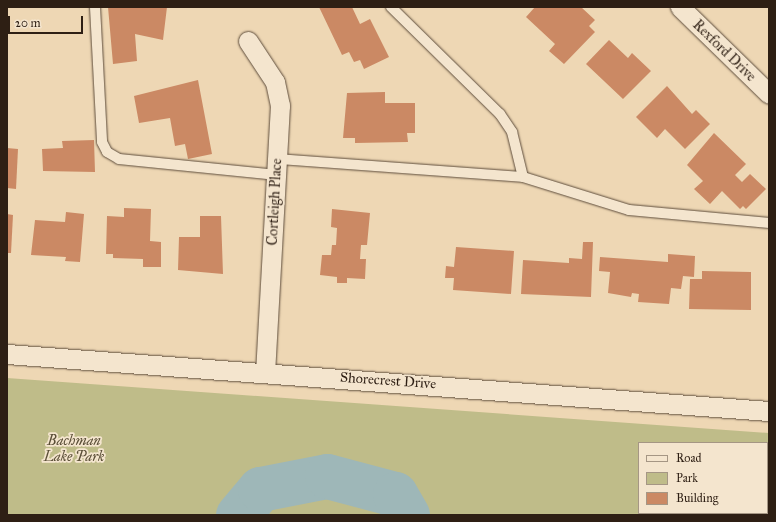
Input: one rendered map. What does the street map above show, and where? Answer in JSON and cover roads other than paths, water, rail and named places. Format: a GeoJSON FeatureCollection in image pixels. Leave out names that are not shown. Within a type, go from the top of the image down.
{"type":"FeatureCollection","features":[{"type":"Feature","properties":{"kind":"street","name":"Rexford Drive"},"geometry":{"type":"LineString","coordinates":[[680,7],[769,94]]}},
{"type":"Feature","properties":{"kind":"street","name":"Cortleigh Place"},"geometry":{"type":"LineString","coordinates":[[248,41],[275,82],[280,105],[265,372]]}},
{"type":"Feature","properties":{"kind":"street","name":"Shorecrest Drive"},"geometry":{"type":"LineString","coordinates":[[7,354],[265,372],[769,411]]}},
{"type":"Feature","properties":{"kind":"lane"},"geometry":{"type":"LineString","coordinates":[[95,7],[102,142],[108,152],[120,159],[523,177],[628,210],[769,223]]}},
{"type":"Feature","properties":{"kind":"lane"},"geometry":{"type":"LineString","coordinates":[[391,7],[500,114],[512,132],[523,177]]}},
{"type":"Feature","properties":{"kind":"waterway"},"geometry":{"type":"LineString","coordinates":[[238,515],[260,489],[327,476],[395,494],[407,515]]}},
{"type":"Feature","properties":{"kind":"park label","name":"Bachman Lake Park"},"geometry":{"type":"Point","coordinates":[74,450]}}]}
